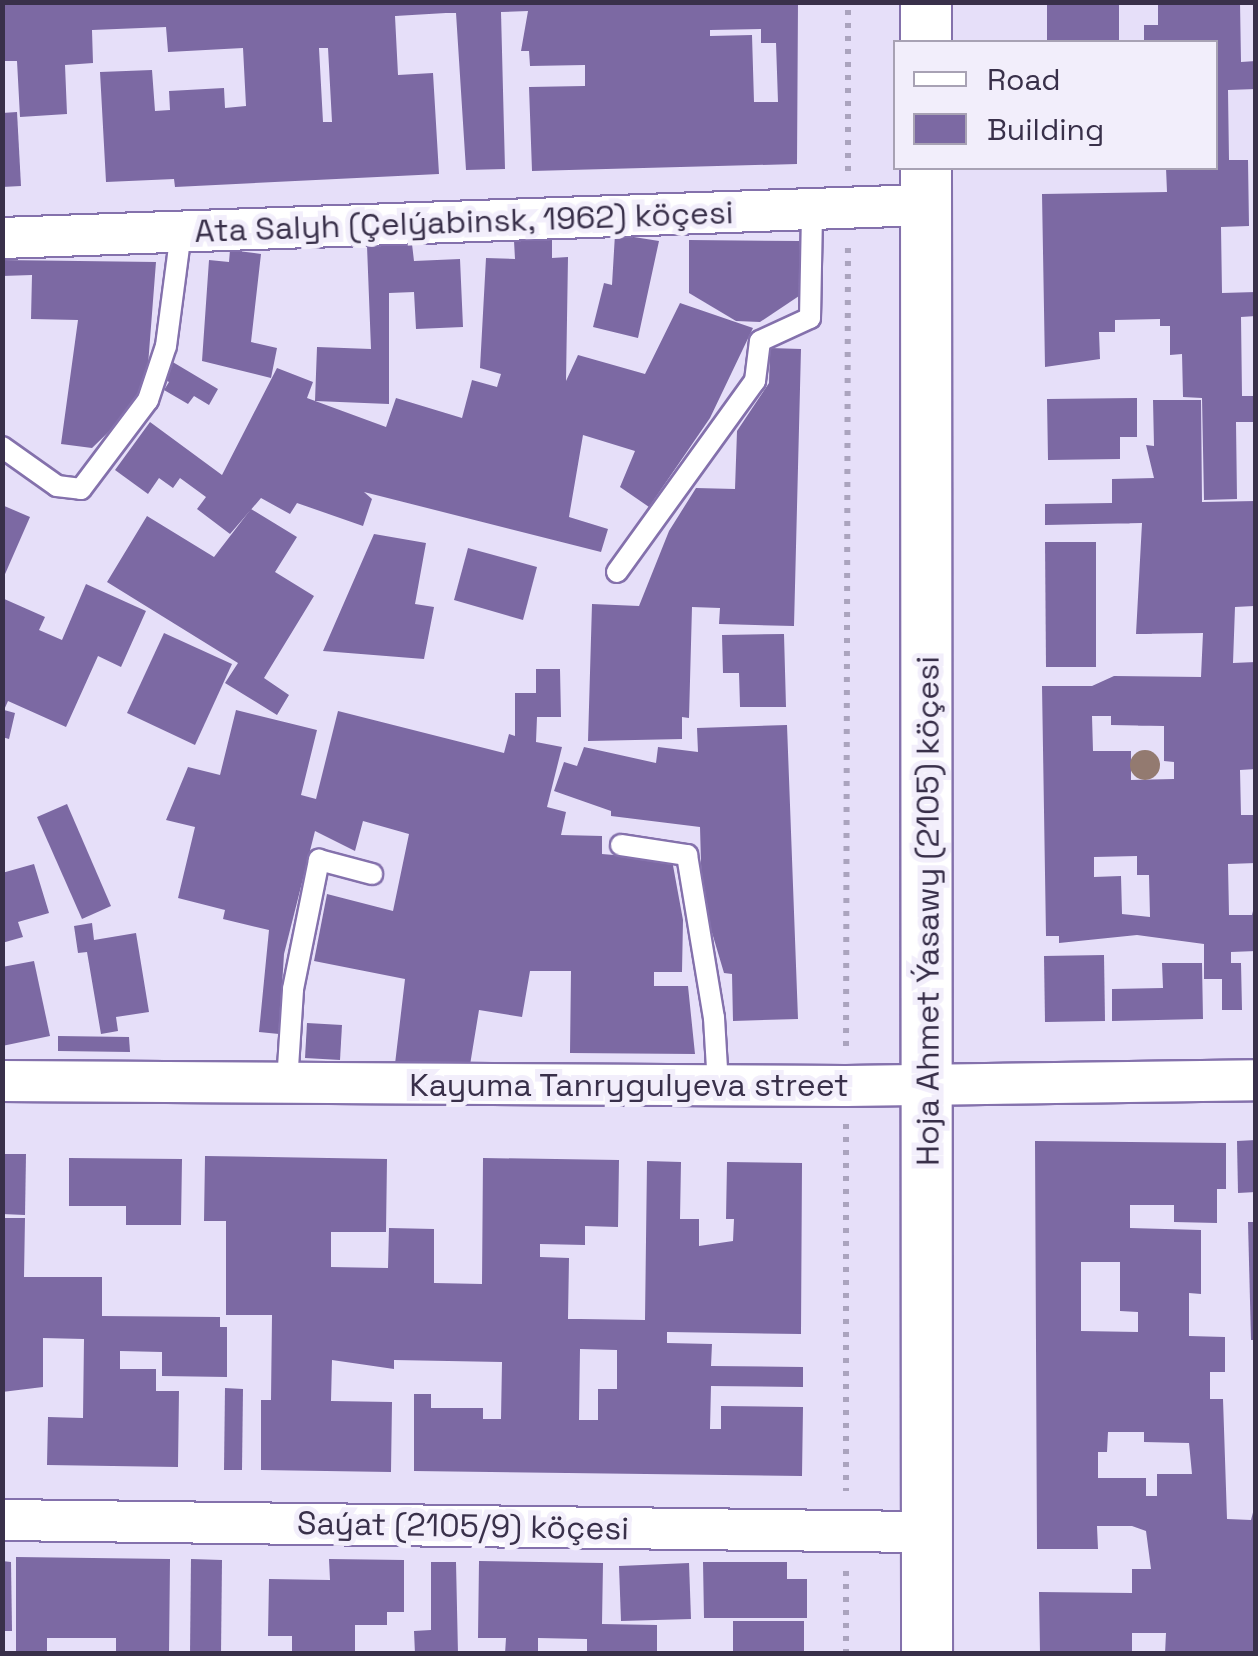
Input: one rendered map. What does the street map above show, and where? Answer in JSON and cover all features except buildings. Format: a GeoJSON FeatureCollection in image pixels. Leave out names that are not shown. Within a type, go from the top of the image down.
{"type":"FeatureCollection","features":[{"type":"Feature","properties":{"kind":"street"},"geometry":{"type":"LineString","coordinates":[[926,2],[926,40]]}},
{"type":"Feature","properties":{"kind":"street","name":"Ata Salyh (Çelýabinsk, 1962) köçesi"},"geometry":{"type":"LineString","coordinates":[[2,238],[830,209],[926,186]]}},
{"type":"Feature","properties":{"kind":"street","name":"Hoja Ahmet Ýasawy (2105) köçesi"},"geometry":{"type":"LineString","coordinates":[[926,186],[930,1085],[924,1532],[927,1654]]}},
{"type":"Feature","properties":{"kind":"street","name":"Kayuma Tanrygulyeva street"},"geometry":{"type":"LineString","coordinates":[[2,1081],[846,1086],[1256,1080]]}},
{"type":"Feature","properties":{"kind":"street","name":"Saýat (2105/9) köçesi"},"geometry":{"type":"LineString","coordinates":[[2,1520],[924,1532]]}},
{"type":"Feature","properties":{"kind":"lane"},"geometry":{"type":"LineString","coordinates":[[618,572],[755,381],[760,341],[810,318],[830,209]]}},
{"type":"Feature","properties":{"kind":"lane"},"geometry":{"type":"LineString","coordinates":[[2,448],[57,486],[80,488],[148,400],[166,346],[182,232]]}},
{"type":"Feature","properties":{"kind":"lane"},"geometry":{"type":"LineString","coordinates":[[620,845],[687,856],[718,1086]]}},
{"type":"Feature","properties":{"kind":"lane"},"geometry":{"type":"LineString","coordinates":[[287,1083],[293,989],[319,860],[372,874]]}},
{"type":"Feature","properties":{"kind":"path"},"geometry":{"type":"LineString","coordinates":[[846,1654],[846,1086],[830,209],[848,2]]}}]}
